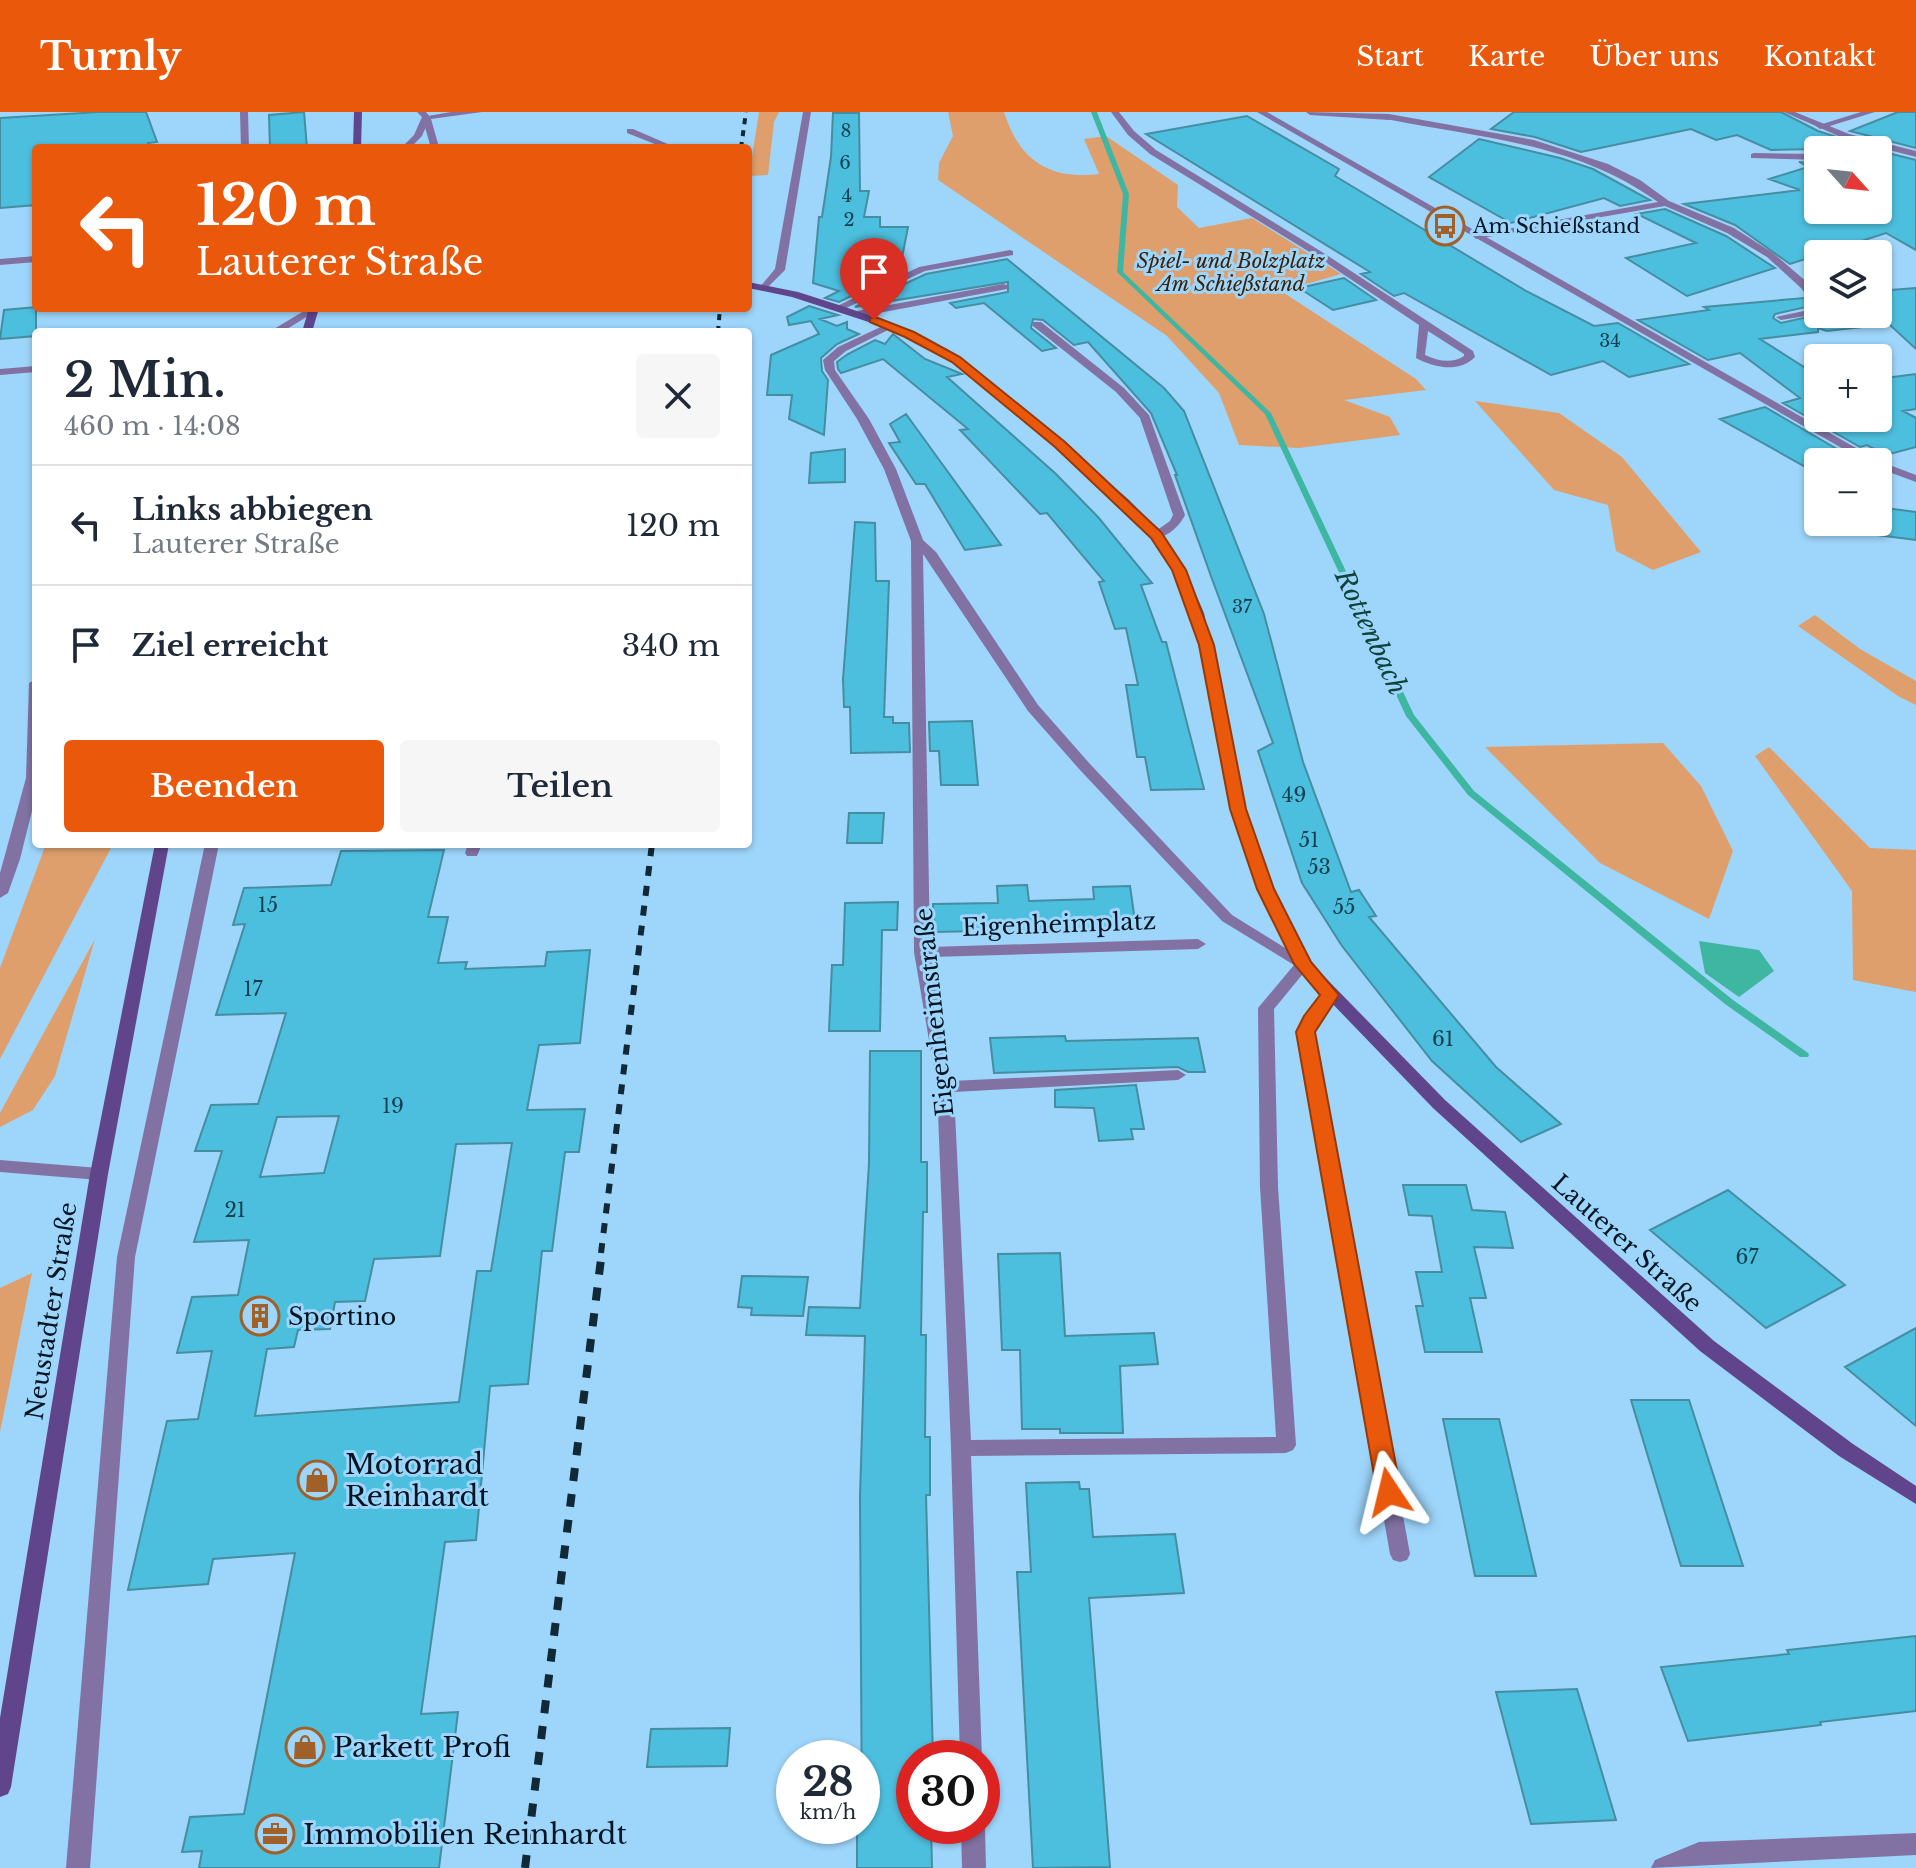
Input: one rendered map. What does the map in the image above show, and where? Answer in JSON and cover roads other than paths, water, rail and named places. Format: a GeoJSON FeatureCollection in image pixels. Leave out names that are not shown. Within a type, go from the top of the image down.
{"type":"FeatureCollection","features":[{"type":"Feature","properties":{"kind":"street"},"geometry":{"type":"LineString","coordinates":[[244,112],[245,144]]}},
{"type":"Feature","properties":{"kind":"street"},"geometry":{"type":"LineString","coordinates":[[357,144],[358,112]]}},
{"type":"Feature","properties":{"kind":"street"},"geometry":{"type":"LineString","coordinates":[[423,114],[478,112]]}},
{"type":"Feature","properties":{"kind":"street"},"geometry":{"type":"LineString","coordinates":[[764,288],[780,270],[807,112]]}},
{"type":"Feature","properties":{"kind":"street"},"geometry":{"type":"LineString","coordinates":[[1115,112],[1131,133],[1153,152],[1319,254],[1469,353],[1470,357],[1461,363],[1451,364],[1420,356],[1424,325]]}},
{"type":"Feature","properties":{"kind":"street"},"geometry":{"type":"LineString","coordinates":[[1261,112],[1850,448]]}},
{"type":"Feature","properties":{"kind":"street"},"geometry":{"type":"LineString","coordinates":[[1310,112],[1389,117],[1556,150],[1606,166],[1644,184],[1666,203],[1703,216],[1766,252],[1790,270],[1804,287]]}},
{"type":"Feature","properties":{"kind":"street"},"geometry":{"type":"LineString","coordinates":[[1788,112],[1846,136]]}},
{"type":"Feature","properties":{"kind":"street"},"geometry":{"type":"LineString","coordinates":[[1820,126],[1871,112]]}},
{"type":"Feature","properties":{"kind":"street"},"geometry":{"type":"LineString","coordinates":[[423,114],[434,144]]}},
{"type":"Feature","properties":{"kind":"street"},"geometry":{"type":"LineString","coordinates":[[409,144],[418,136],[423,114]]}},
{"type":"Feature","properties":{"kind":"street"},"geometry":{"type":"LineString","coordinates":[[630,131],[663,144]]}},
{"type":"Feature","properties":{"kind":"street"},"geometry":{"type":"LineString","coordinates":[[1892,151],[1916,154]]}},
{"type":"Feature","properties":{"kind":"street"},"geometry":{"type":"LineString","coordinates":[[1754,156],[1804,157]]}},
{"type":"Feature","properties":{"kind":"street"},"geometry":{"type":"LineString","coordinates":[[1479,237],[1666,203]]}},
{"type":"Feature","properties":{"kind":"street"},"geometry":{"type":"LineString","coordinates":[[838,308],[922,269],[1010,253]]}},
{"type":"Feature","properties":{"kind":"street"},"geometry":{"type":"LineString","coordinates":[[0,262],[32,259]]}},
{"type":"Feature","properties":{"kind":"street","name":"Lauterer Straße"},"geometry":{"type":"LineString","coordinates":[[752,286],[857,314],[891,326],[943,351],[1000,394],[1125,503],[1156,535],[1179,570],[1198,613],[1238,809],[1266,889],[1303,964],[1439,1104],[1707,1346],[1846,1450],[1916,1496]]}},
{"type":"Feature","properties":{"kind":"street"},"geometry":{"type":"LineString","coordinates":[[857,314],[1003,287]]}},
{"type":"Feature","properties":{"kind":"street"},"geometry":{"type":"LineString","coordinates":[[281,328],[309,312]]}},
{"type":"Feature","properties":{"kind":"street"},"geometry":{"type":"LineString","coordinates":[[1781,317],[1804,313]]}},
{"type":"Feature","properties":{"kind":"street"},"geometry":{"type":"LineString","coordinates":[[1037,324],[1120,390],[1145,417],[1179,515],[1175,523],[1156,535]]}},
{"type":"Feature","properties":{"kind":"street","name":"Eigenheimstraße"},"geometry":{"type":"LineString","coordinates":[[891,326],[842,349],[828,360],[830,370],[863,419],[890,469],[917,541],[922,952],[945,1087],[970,1740]]}},
{"type":"Feature","properties":{"kind":"street"},"geometry":{"type":"LineString","coordinates":[[0,372],[32,369]]}},
{"type":"Feature","properties":{"kind":"street"},"geometry":{"type":"LineString","coordinates":[[1892,469],[1916,479]]}},
{"type":"Feature","properties":{"kind":"street"},"geometry":{"type":"LineString","coordinates":[[917,541],[932,555],[1033,708],[1085,767],[1227,918],[1303,964],[1266,1008],[1269,1187],[1286,1445],[961,1448]]}},
{"type":"Feature","properties":{"kind":"street"},"geometry":{"type":"LineString","coordinates":[[0,893],[13,859],[32,782]]}},
{"type":"Feature","properties":{"kind":"street","name":"Neustadter Straße"},"geometry":{"type":"LineString","coordinates":[[0,1787],[99,1174],[161,848]]}},
{"type":"Feature","properties":{"kind":"street"},"geometry":{"type":"LineString","coordinates":[[78,1868],[126,1257],[211,848]]}},
{"type":"Feature","properties":{"kind":"street","name":"Eigenheimplatz"},"geometry":{"type":"LineString","coordinates":[[922,952],[1198,944]]}},
{"type":"Feature","properties":{"kind":"street"},"geometry":{"type":"LineString","coordinates":[[1330,995],[1306,1032],[1400,1554]]}},
{"type":"Feature","properties":{"kind":"street"},"geometry":{"type":"LineString","coordinates":[[945,1087],[1178,1075]]}},
{"type":"Feature","properties":{"kind":"street"},"geometry":{"type":"LineString","coordinates":[[0,1166],[99,1174]]}},
{"type":"Feature","properties":{"kind":"street"},"geometry":{"type":"LineString","coordinates":[[973,1844],[974,1868]]}},
{"type":"Feature","properties":{"kind":"street"},"geometry":{"type":"LineString","coordinates":[[1663,1868],[1699,1853],[1916,1844]]}},
{"type":"Feature","properties":{"kind":"waterway","name":"Rottenbach"},"geometry":{"type":"LineString","coordinates":[[1094,112],[1126,194],[1120,272],[1268,413],[1410,716],[1471,793],[1729,1002],[1804,1055]]}},
{"type":"Feature","properties":{"kind":"railway"},"geometry":{"type":"LineString","coordinates":[[742,144],[746,112]]}},
{"type":"Feature","properties":{"kind":"railway"},"geometry":{"type":"LineString","coordinates":[[718,328],[720,312]]}},
{"type":"Feature","properties":{"kind":"railway"},"geometry":{"type":"LineString","coordinates":[[601,1253],[652,848]]}},
{"type":"Feature","properties":{"kind":"railway"},"geometry":{"type":"LineString","coordinates":[[525,1868],[602,1251]]}},
{"type":"Feature","properties":{"kind":"place","name":"Am Schießstand"},"geometry":{"type":"Point","coordinates":[1445,226]}},
{"type":"Feature","properties":{"kind":"place","name":"Sportino"},"geometry":{"type":"Point","coordinates":[260,1316]}},
{"type":"Feature","properties":{"kind":"place","name":"Motorrad Reinhardt"},"geometry":{"type":"Point","coordinates":[317,1480]}},
{"type":"Feature","properties":{"kind":"place","name":"Parkett Profi"},"geometry":{"type":"Point","coordinates":[305,1747]}},
{"type":"Feature","properties":{"kind":"place","name":"Immobilien Reinhardt"},"geometry":{"type":"Point","coordinates":[275,1834]}},
{"type":"Feature","properties":{"kind":"park label","name":"Spiel- und Bolzplatz Am Schießstand"},"geometry":{"type":"Point","coordinates":[1231,272]}}]}
